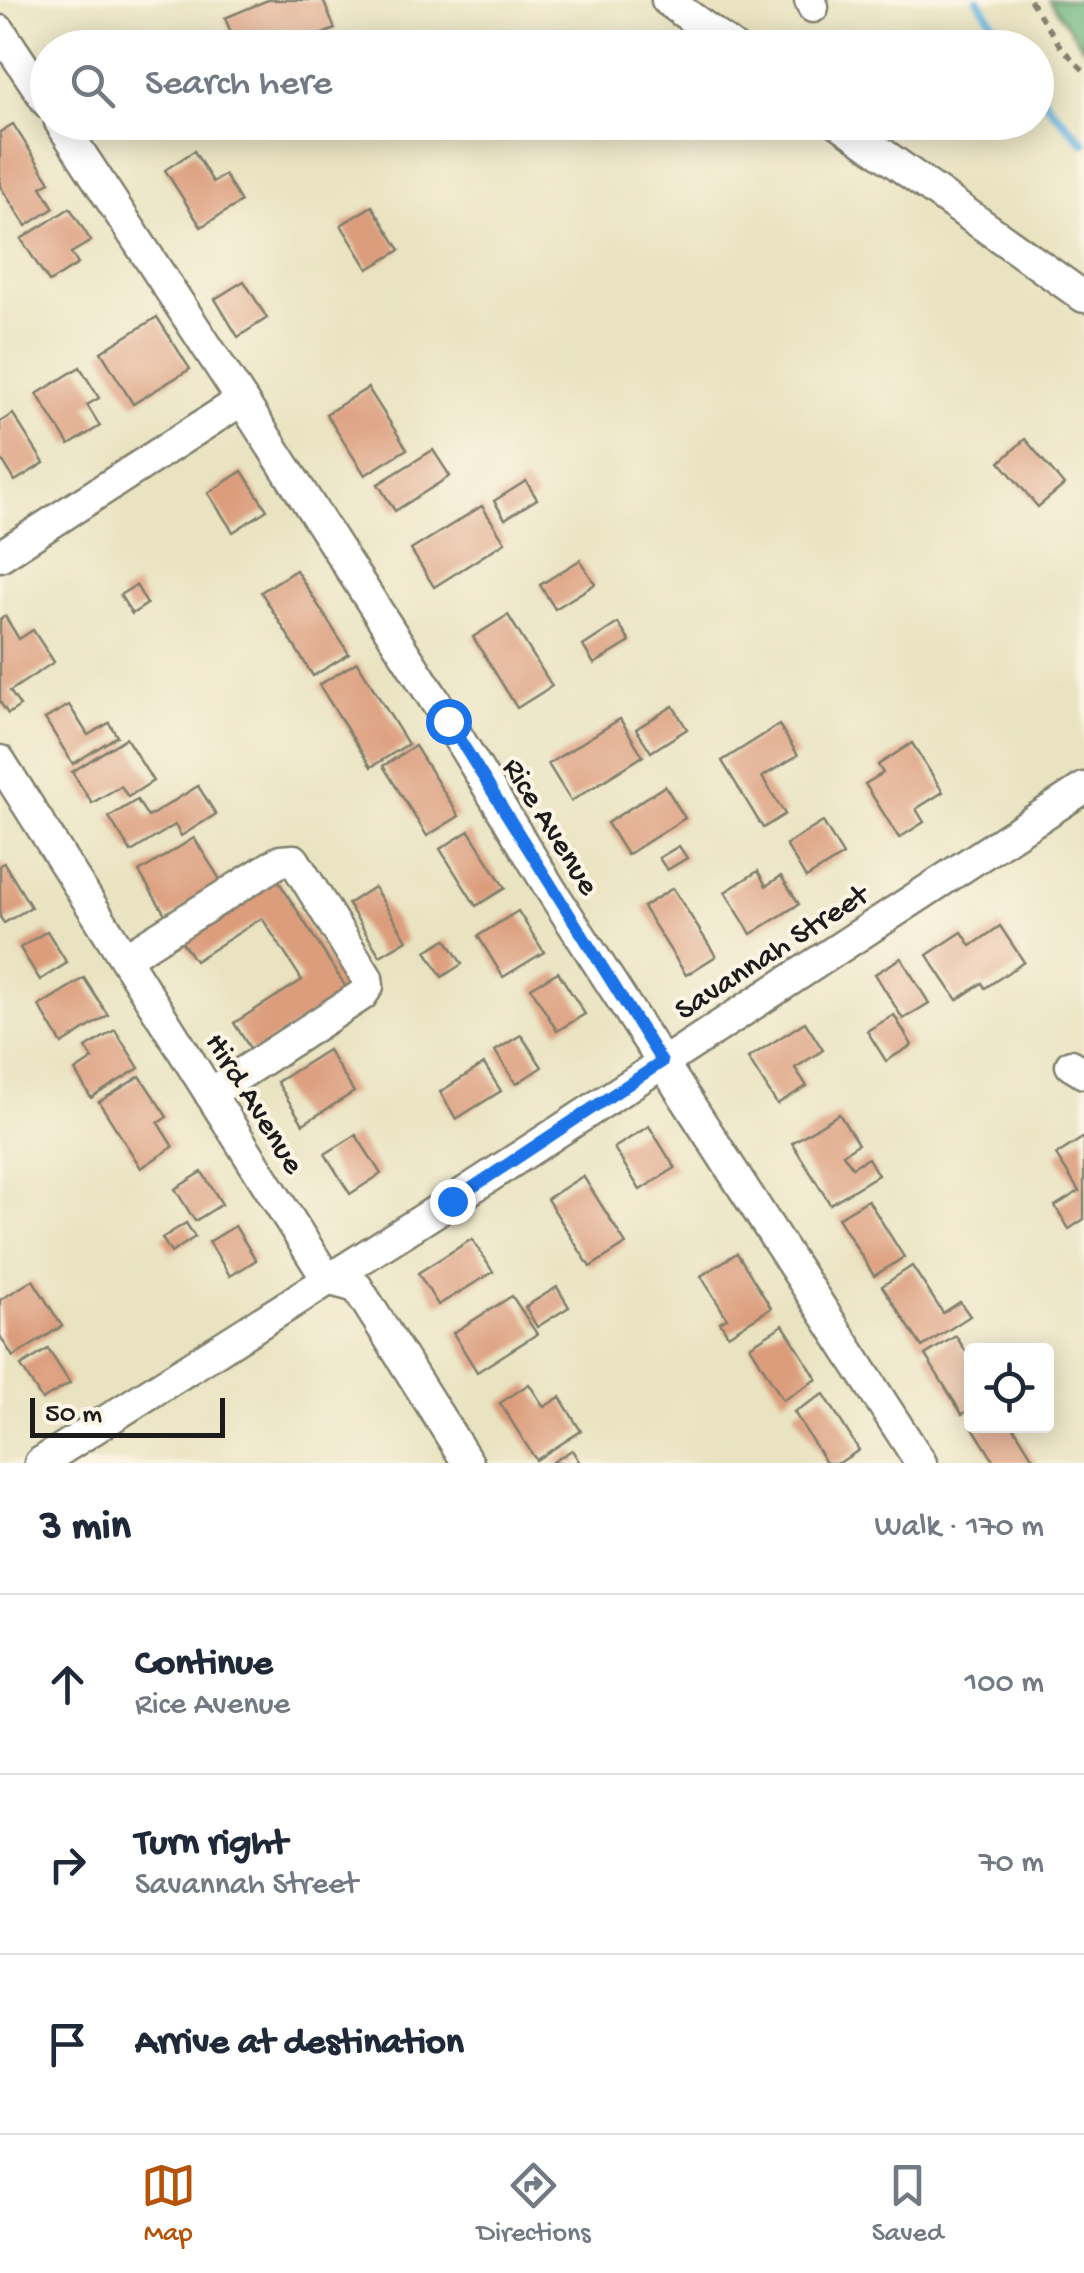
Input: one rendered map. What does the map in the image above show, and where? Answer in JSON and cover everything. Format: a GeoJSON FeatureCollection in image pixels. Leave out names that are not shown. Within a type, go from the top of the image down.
{"type":"FeatureCollection","features":[{"type":"Feature","properties":{"kind":"street"},"geometry":{"type":"LineString","coordinates":[[666,0],[708,30]]}},
{"type":"Feature","properties":{"kind":"street"},"geometry":{"type":"LineString","coordinates":[[0,31],[9,62],[30,84]]}},
{"type":"Feature","properties":{"kind":"street","name":"Rice Avenue"},"geometry":{"type":"LineString","coordinates":[[72,140],[921,1463]]}},
{"type":"Feature","properties":{"kind":"street"},"geometry":{"type":"LineString","coordinates":[[863,140],[1084,297]]}},
{"type":"Feature","properties":{"kind":"street"},"geometry":{"type":"LineString","coordinates":[[0,556],[242,400]]}},
{"type":"Feature","properties":{"kind":"street","name":"Hird Avenue"},"geometry":{"type":"LineString","coordinates":[[0,761],[327,1278],[357,1287],[468,1463]]}},
{"type":"Feature","properties":{"kind":"street","name":"Savannah Street"},"geometry":{"type":"LineString","coordinates":[[40,1463],[452,1201],[1084,788]]}},
{"type":"Feature","properties":{"kind":"street"},"geometry":{"type":"LineString","coordinates":[[125,958],[280,862],[294,860],[367,978],[368,986],[362,995],[210,1094]]}},
{"type":"Feature","properties":{"kind":"path"},"geometry":{"type":"LineString","coordinates":[[1030,0],[1050,30]]}},
{"type":"Feature","properties":{"kind":"path"},"geometry":{"type":"LineString","coordinates":[[1054,37],[1084,71]]}},
{"type":"Feature","properties":{"kind":"green space"},"geometry":{"type":"Polygon","coordinates":[[[1049,0],[1084,0],[1084,49],[1049,0]]]}},
{"type":"Feature","properties":{"kind":"building"},"geometry":{"type":"Polygon","coordinates":[[[268,0],[323,0],[335,29],[230,30],[225,18],[268,0]]]}},
{"type":"Feature","properties":{"kind":"building"},"geometry":{"type":"Polygon","coordinates":[[[13,124],[50,182],[41,187],[54,208],[26,226],[0,186],[0,132],[13,124]]]}},
{"type":"Feature","properties":{"kind":"building"},"geometry":{"type":"Polygon","coordinates":[[[194,151],[213,182],[225,175],[241,202],[201,227],[165,170],[194,151]]]}},
{"type":"Feature","properties":{"kind":"building"},"geometry":{"type":"Polygon","coordinates":[[[372,206],[400,250],[368,269],[341,225],[372,206]]]}},
{"type":"Feature","properties":{"kind":"building"},"geometry":{"type":"Polygon","coordinates":[[[70,208],[91,241],[71,253],[78,264],[49,282],[21,239],[70,208]]]}},
{"type":"Feature","properties":{"kind":"building"},"geometry":{"type":"Polygon","coordinates":[[[244,281],[267,318],[238,337],[215,299],[244,281]]]}},
{"type":"Feature","properties":{"kind":"building"},"geometry":{"type":"Polygon","coordinates":[[[157,317],[190,369],[133,404],[101,352],[157,317]]]}},
{"type":"Feature","properties":{"kind":"building"},"geometry":{"type":"Polygon","coordinates":[[[80,367],[99,398],[87,405],[100,426],[69,445],[37,394],[80,367]]]}},
{"type":"Feature","properties":{"kind":"building"},"geometry":{"type":"Polygon","coordinates":[[[368,388],[407,449],[365,475],[326,414],[368,388]]]}},
{"type":"Feature","properties":{"kind":"building"},"geometry":{"type":"Polygon","coordinates":[[[13,414],[44,463],[15,481],[3,461],[0,463],[0,422],[13,414]]]}},
{"type":"Feature","properties":{"kind":"building"},"geometry":{"type":"Polygon","coordinates":[[[1025,439],[1064,485],[1038,507],[1000,462],[1025,439]]]}},
{"type":"Feature","properties":{"kind":"building"},"geometry":{"type":"Polygon","coordinates":[[[433,450],[450,476],[395,511],[378,484],[433,450]]]}},
{"type":"Feature","properties":{"kind":"building"},"geometry":{"type":"Polygon","coordinates":[[[242,471],[267,510],[233,532],[208,493],[242,471]]]}},
{"type":"Feature","properties":{"kind":"building"},"geometry":{"type":"Polygon","coordinates":[[[526,481],[537,499],[505,519],[494,501],[526,481]]]}},
{"type":"Feature","properties":{"kind":"building"},"geometry":{"type":"Polygon","coordinates":[[[482,506],[505,542],[434,587],[411,550],[482,506]]]}},
{"type":"Feature","properties":{"kind":"building"},"geometry":{"type":"Polygon","coordinates":[[[580,560],[595,584],[555,609],[540,585],[580,560]]]}},
{"type":"Feature","properties":{"kind":"building"},"geometry":{"type":"Polygon","coordinates":[[[296,570],[349,654],[313,676],[261,592],[296,570]]]}},
{"type":"Feature","properties":{"kind":"building"},"geometry":{"type":"Polygon","coordinates":[[[136,585],[147,604],[132,614],[120,595],[136,585]]]}},
{"type":"Feature","properties":{"kind":"building"},"geometry":{"type":"Polygon","coordinates":[[[508,615],[552,686],[517,708],[473,637],[508,615]]]}},
{"type":"Feature","properties":{"kind":"building"},"geometry":{"type":"Polygon","coordinates":[[[5,616],[19,639],[33,630],[54,662],[10,691],[20,706],[8,714],[0,702],[0,619],[5,616]]]}},
{"type":"Feature","properties":{"kind":"building"},"geometry":{"type":"Polygon","coordinates":[[[618,623],[630,642],[594,664],[583,646],[618,623]]]}},
{"type":"Feature","properties":{"kind":"building"},"geometry":{"type":"Polygon","coordinates":[[[357,662],[408,744],[371,767],[319,685],[357,662]]]}},
{"type":"Feature","properties":{"kind":"building"},"geometry":{"type":"Polygon","coordinates":[[[69,705],[88,735],[109,723],[117,736],[73,764],[45,719],[69,705]]]}},
{"type":"Feature","properties":{"kind":"building"},"geometry":{"type":"Polygon","coordinates":[[[673,706],[687,729],[651,752],[636,729],[673,706]]]}},
{"type":"Feature","properties":{"kind":"building"},"geometry":{"type":"Polygon","coordinates":[[[620,719],[643,756],[571,801],[548,764],[620,719]]]}},
{"type":"Feature","properties":{"kind":"building"},"geometry":{"type":"Polygon","coordinates":[[[779,725],[798,755],[762,777],[785,814],[763,828],[722,761],[779,725]]]}},
{"type":"Feature","properties":{"kind":"building"},"geometry":{"type":"Polygon","coordinates":[[[126,738],[153,781],[128,797],[121,786],[92,803],[72,772],[126,738]]]}},
{"type":"Feature","properties":{"kind":"building"},"geometry":{"type":"Polygon","coordinates":[[[912,743],[943,792],[916,809],[924,822],[899,838],[865,784],[883,773],[878,765],[912,743]]]}},
{"type":"Feature","properties":{"kind":"building"},"geometry":{"type":"Polygon","coordinates":[[[415,746],[459,816],[427,836],[383,766],[415,746]]]}},
{"type":"Feature","properties":{"kind":"building"},"geometry":{"type":"Polygon","coordinates":[[[198,786],[216,814],[181,836],[175,825],[131,852],[109,817],[137,800],[148,817],[198,786]]]}},
{"type":"Feature","properties":{"kind":"building"},"geometry":{"type":"Polygon","coordinates":[[[665,786],[685,818],[627,855],[607,823],[665,786]]]}},
{"type":"Feature","properties":{"kind":"building"},"geometry":{"type":"Polygon","coordinates":[[[823,822],[843,855],[806,878],[786,845],[823,822]]]}},
{"type":"Feature","properties":{"kind":"building"},"geometry":{"type":"Polygon","coordinates":[[[469,831],[505,888],[476,906],[440,849],[469,831]]]}},
{"type":"Feature","properties":{"kind":"building"},"geometry":{"type":"Polygon","coordinates":[[[194,838],[223,884],[168,919],[139,872],[194,838]]]}},
{"type":"Feature","properties":{"kind":"building"},"geometry":{"type":"Polygon","coordinates":[[[679,846],[687,858],[667,870],[659,858],[679,846]]]}},
{"type":"Feature","properties":{"kind":"building"},"geometry":{"type":"Polygon","coordinates":[[[4,863],[31,907],[4,923],[0,917],[0,865],[4,863]]]}},
{"type":"Feature","properties":{"kind":"building"},"geometry":{"type":"Polygon","coordinates":[[[758,871],[766,886],[781,876],[799,904],[751,934],[725,892],[758,871]]]}},
{"type":"Feature","properties":{"kind":"building"},"geometry":{"type":"Polygon","coordinates":[[[274,874],[349,992],[253,1053],[234,1023],[302,980],[262,918],[195,961],[178,936],[274,874]]]}},
{"type":"Feature","properties":{"kind":"building"},"geometry":{"type":"Polygon","coordinates":[[[374,887],[407,940],[380,956],[348,904],[374,887]]]}},
{"type":"Feature","properties":{"kind":"building"},"geometry":{"type":"Polygon","coordinates":[[[673,888],[716,956],[686,975],[643,907],[673,888]]]}},
{"type":"Feature","properties":{"kind":"building"},"geometry":{"type":"Polygon","coordinates":[[[518,911],[544,952],[503,977],[478,936],[518,911]]]}},
{"type":"Feature","properties":{"kind":"building"},"geometry":{"type":"Polygon","coordinates":[[[1000,926],[1024,962],[985,988],[982,983],[957,1000],[927,955],[962,932],[971,946],[1000,926]]]}},
{"type":"Feature","properties":{"kind":"building"},"geometry":{"type":"Polygon","coordinates":[[[47,931],[67,963],[40,980],[20,948],[47,931]]]}},
{"type":"Feature","properties":{"kind":"building"},"geometry":{"type":"Polygon","coordinates":[[[446,939],[462,964],[442,977],[426,951],[446,939]]]}},
{"type":"Feature","properties":{"kind":"building"},"geometry":{"type":"Polygon","coordinates":[[[901,958],[929,1003],[903,1019],[875,974],[901,958]]]}},
{"type":"Feature","properties":{"kind":"building"},"geometry":{"type":"Polygon","coordinates":[[[558,972],[585,1014],[557,1031],[531,988],[558,972]]]}},
{"type":"Feature","properties":{"kind":"building"},"geometry":{"type":"Polygon","coordinates":[[[84,978],[108,1015],[62,1044],[39,1006],[84,978]]]}},
{"type":"Feature","properties":{"kind":"building"},"geometry":{"type":"Polygon","coordinates":[[[894,1015],[912,1045],[886,1061],[867,1031],[894,1015]]]}},
{"type":"Feature","properties":{"kind":"building"},"geometry":{"type":"Polygon","coordinates":[[[805,1022],[823,1050],[795,1068],[807,1086],[777,1104],[748,1058],[805,1022]]]}},
{"type":"Feature","properties":{"kind":"building"},"geometry":{"type":"Polygon","coordinates":[[[115,1030],[139,1068],[91,1098],[75,1071],[93,1059],[86,1048],[115,1030]]]}},
{"type":"Feature","properties":{"kind":"building"},"geometry":{"type":"Polygon","coordinates":[[[521,1035],[542,1067],[516,1084],[495,1051],[521,1035]]]}},
{"type":"Feature","properties":{"kind":"building"},"geometry":{"type":"Polygon","coordinates":[[[328,1050],[354,1092],[303,1124],[277,1082],[328,1050]]]}},
{"type":"Feature","properties":{"kind":"building"},"geometry":{"type":"Polygon","coordinates":[[[484,1064],[501,1091],[456,1119],[440,1092],[484,1064]]]}},
{"type":"Feature","properties":{"kind":"building"},"geometry":{"type":"Polygon","coordinates":[[[140,1076],[167,1117],[158,1123],[173,1147],[141,1168],[99,1102],[140,1076]]]}},
{"type":"Feature","properties":{"kind":"building"},"geometry":{"type":"Polygon","coordinates":[[[839,1114],[858,1144],[843,1154],[852,1167],[868,1158],[878,1175],[830,1204],[792,1143],[839,1114]]]}},
{"type":"Feature","properties":{"kind":"building"},"geometry":{"type":"Polygon","coordinates":[[[649,1126],[675,1168],[640,1190],[614,1148],[649,1126]]]}},
{"type":"Feature","properties":{"kind":"building"},"geometry":{"type":"Polygon","coordinates":[[[356,1135],[381,1174],[350,1194],[325,1154],[356,1135]]]}},
{"type":"Feature","properties":{"kind":"building"},"geometry":{"type":"Polygon","coordinates":[[[1084,1137],[1084,1219],[1069,1229],[1055,1206],[1079,1191],[1056,1155],[1084,1137]]]}},
{"type":"Feature","properties":{"kind":"building"},"geometry":{"type":"Polygon","coordinates":[[[202,1172],[222,1204],[195,1221],[175,1189],[202,1172]]]}},
{"type":"Feature","properties":{"kind":"building"},"geometry":{"type":"Polygon","coordinates":[[[583,1176],[626,1244],[590,1267],[547,1199],[583,1176]]]}},
{"type":"Feature","properties":{"kind":"building"},"geometry":{"type":"Polygon","coordinates":[[[868,1200],[904,1257],[874,1276],[838,1218],[868,1200]]]}},
{"type":"Feature","properties":{"kind":"building"},"geometry":{"type":"Polygon","coordinates":[[[186,1223],[195,1237],[171,1253],[162,1238],[186,1223]]]}},
{"type":"Feature","properties":{"kind":"building"},"geometry":{"type":"Polygon","coordinates":[[[235,1226],[256,1260],[230,1276],[209,1242],[235,1226]]]}},
{"type":"Feature","properties":{"kind":"building"},"geometry":{"type":"Polygon","coordinates":[[[472,1239],[493,1272],[438,1305],[418,1273],[472,1239]]]}},
{"type":"Feature","properties":{"kind":"building"},"geometry":{"type":"Polygon","coordinates":[[[737,1253],[771,1308],[728,1335],[720,1322],[727,1318],[701,1276],[737,1253]]]}},
{"type":"Feature","properties":{"kind":"building"},"geometry":{"type":"Polygon","coordinates":[[[912,1266],[943,1313],[960,1302],[970,1316],[922,1347],[882,1286],[912,1266]]]}},
{"type":"Feature","properties":{"kind":"building"},"geometry":{"type":"Polygon","coordinates":[[[33,1280],[62,1326],[13,1357],[0,1336],[0,1300],[33,1280]]]}},
{"type":"Feature","properties":{"kind":"building"},"geometry":{"type":"Polygon","coordinates":[[[557,1287],[569,1307],[537,1327],[525,1307],[557,1287]]]}},
{"type":"Feature","properties":{"kind":"building"},"geometry":{"type":"Polygon","coordinates":[[[512,1296],[537,1334],[477,1372],[453,1333],[512,1296]]]}},
{"type":"Feature","properties":{"kind":"building"},"geometry":{"type":"Polygon","coordinates":[[[783,1325],[817,1379],[783,1400],[750,1346],[783,1325]]]}},
{"type":"Feature","properties":{"kind":"building"},"geometry":{"type":"Polygon","coordinates":[[[956,1336],[964,1348],[964,1413],[962,1414],[925,1355],[956,1336]]]}},
{"type":"Feature","properties":{"kind":"building"},"geometry":{"type":"Polygon","coordinates":[[[48,1349],[70,1383],[42,1400],[21,1366],[48,1349]]]}},
{"type":"Feature","properties":{"kind":"building"},"geometry":{"type":"Polygon","coordinates":[[[529,1384],[544,1407],[560,1397],[581,1431],[536,1460],[500,1403],[529,1384]]]}},
{"type":"Feature","properties":{"kind":"building"},"geometry":{"type":"Polygon","coordinates":[[[824,1394],[859,1450],[839,1463],[826,1463],[794,1412],[824,1394]]]}},
{"type":"Feature","properties":{"kind":"building"},"geometry":{"type":"Polygon","coordinates":[[[976,1433],[1017,1433],[1036,1463],[995,1463],[976,1433]]]}},
{"type":"Feature","properties":{"kind":"building"},"geometry":{"type":"Polygon","coordinates":[[[572,1450],[580,1463],[551,1463],[572,1450]]]}},
{"type":"Feature","properties":{"kind":"waterway"},"geometry":{"type":"LineString","coordinates":[[978,0],[998,30]]}},
{"type":"Feature","properties":{"kind":"waterway"},"geometry":{"type":"LineString","coordinates":[[1054,111],[1084,143]]}},
{"type":"Feature","properties":{"kind":"route"},"geometry":{"type":"LineString","coordinates":[[448,721],[662,1062],[452,1201]]}}]}
